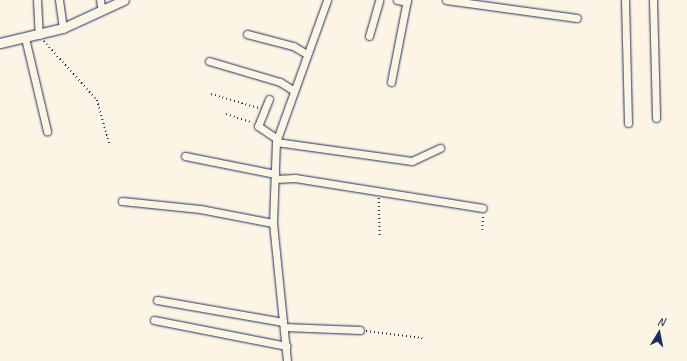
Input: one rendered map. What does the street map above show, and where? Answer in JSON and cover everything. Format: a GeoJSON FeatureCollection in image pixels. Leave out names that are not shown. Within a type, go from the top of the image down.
{"type":"FeatureCollection","features":[{"type":"Feature","properties":{"kind":"main road"},"geometry":{"type":"LineString","coordinates":[[0,43],[40,35],[63,28],[124,0]]}},
{"type":"Feature","properties":{"kind":"street"},"geometry":{"type":"LineString","coordinates":[[37,0],[40,35]]}},
{"type":"Feature","properties":{"kind":"street"},"geometry":{"type":"LineString","coordinates":[[59,0],[63,28]]}},
{"type":"Feature","properties":{"kind":"street"},"geometry":{"type":"LineString","coordinates":[[100,0],[102,11]]}},
{"type":"Feature","properties":{"kind":"street"},"geometry":{"type":"LineString","coordinates":[[287,361],[274,223],[277,140],[293,90],[327,0]]}},
{"type":"Feature","properties":{"kind":"street"},"geometry":{"type":"LineString","coordinates":[[369,36],[379,0]]}},
{"type":"Feature","properties":{"kind":"street"},"geometry":{"type":"LineString","coordinates":[[391,82],[407,1],[397,0]]}},
{"type":"Feature","properties":{"kind":"street"},"geometry":{"type":"LineString","coordinates":[[446,0],[577,18]]}},
{"type":"Feature","properties":{"kind":"street"},"geometry":{"type":"LineString","coordinates":[[625,0],[628,123]]}},
{"type":"Feature","properties":{"kind":"street"},"geometry":{"type":"LineString","coordinates":[[653,0],[656,118]]}},
{"type":"Feature","properties":{"kind":"street"},"geometry":{"type":"LineString","coordinates":[[247,34],[293,46],[307,54]]}},
{"type":"Feature","properties":{"kind":"street"},"geometry":{"type":"LineString","coordinates":[[25,38],[47,131]]}},
{"type":"Feature","properties":{"kind":"street"},"geometry":{"type":"LineString","coordinates":[[209,60],[280,82],[293,90]]}},
{"type":"Feature","properties":{"kind":"street"},"geometry":{"type":"LineString","coordinates":[[269,99],[258,126],[277,140],[412,161],[440,148]]}},
{"type":"Feature","properties":{"kind":"street"},"geometry":{"type":"LineString","coordinates":[[186,156],[275,176],[483,208]]}},
{"type":"Feature","properties":{"kind":"street"},"geometry":{"type":"LineString","coordinates":[[122,201],[200,209],[274,223]]}},
{"type":"Feature","properties":{"kind":"street"},"geometry":{"type":"LineString","coordinates":[[157,300],[283,324],[360,330]]}},
{"type":"Feature","properties":{"kind":"street"},"geometry":{"type":"LineString","coordinates":[[154,320],[286,346]]}},
{"type":"Feature","properties":{"kind":"path"},"geometry":{"type":"LineString","coordinates":[[40,35],[97,100],[110,146]]}},
{"type":"Feature","properties":{"kind":"path"},"geometry":{"type":"LineString","coordinates":[[210,94],[264,110]]}},
{"type":"Feature","properties":{"kind":"path"},"geometry":{"type":"LineString","coordinates":[[226,114],[258,126]]}},
{"type":"Feature","properties":{"kind":"path"},"geometry":{"type":"LineString","coordinates":[[379,193],[380,238]]}},
{"type":"Feature","properties":{"kind":"path"},"geometry":{"type":"LineString","coordinates":[[482,230],[483,208]]}},
{"type":"Feature","properties":{"kind":"path"},"geometry":{"type":"LineString","coordinates":[[360,330],[423,338]]}}]}
